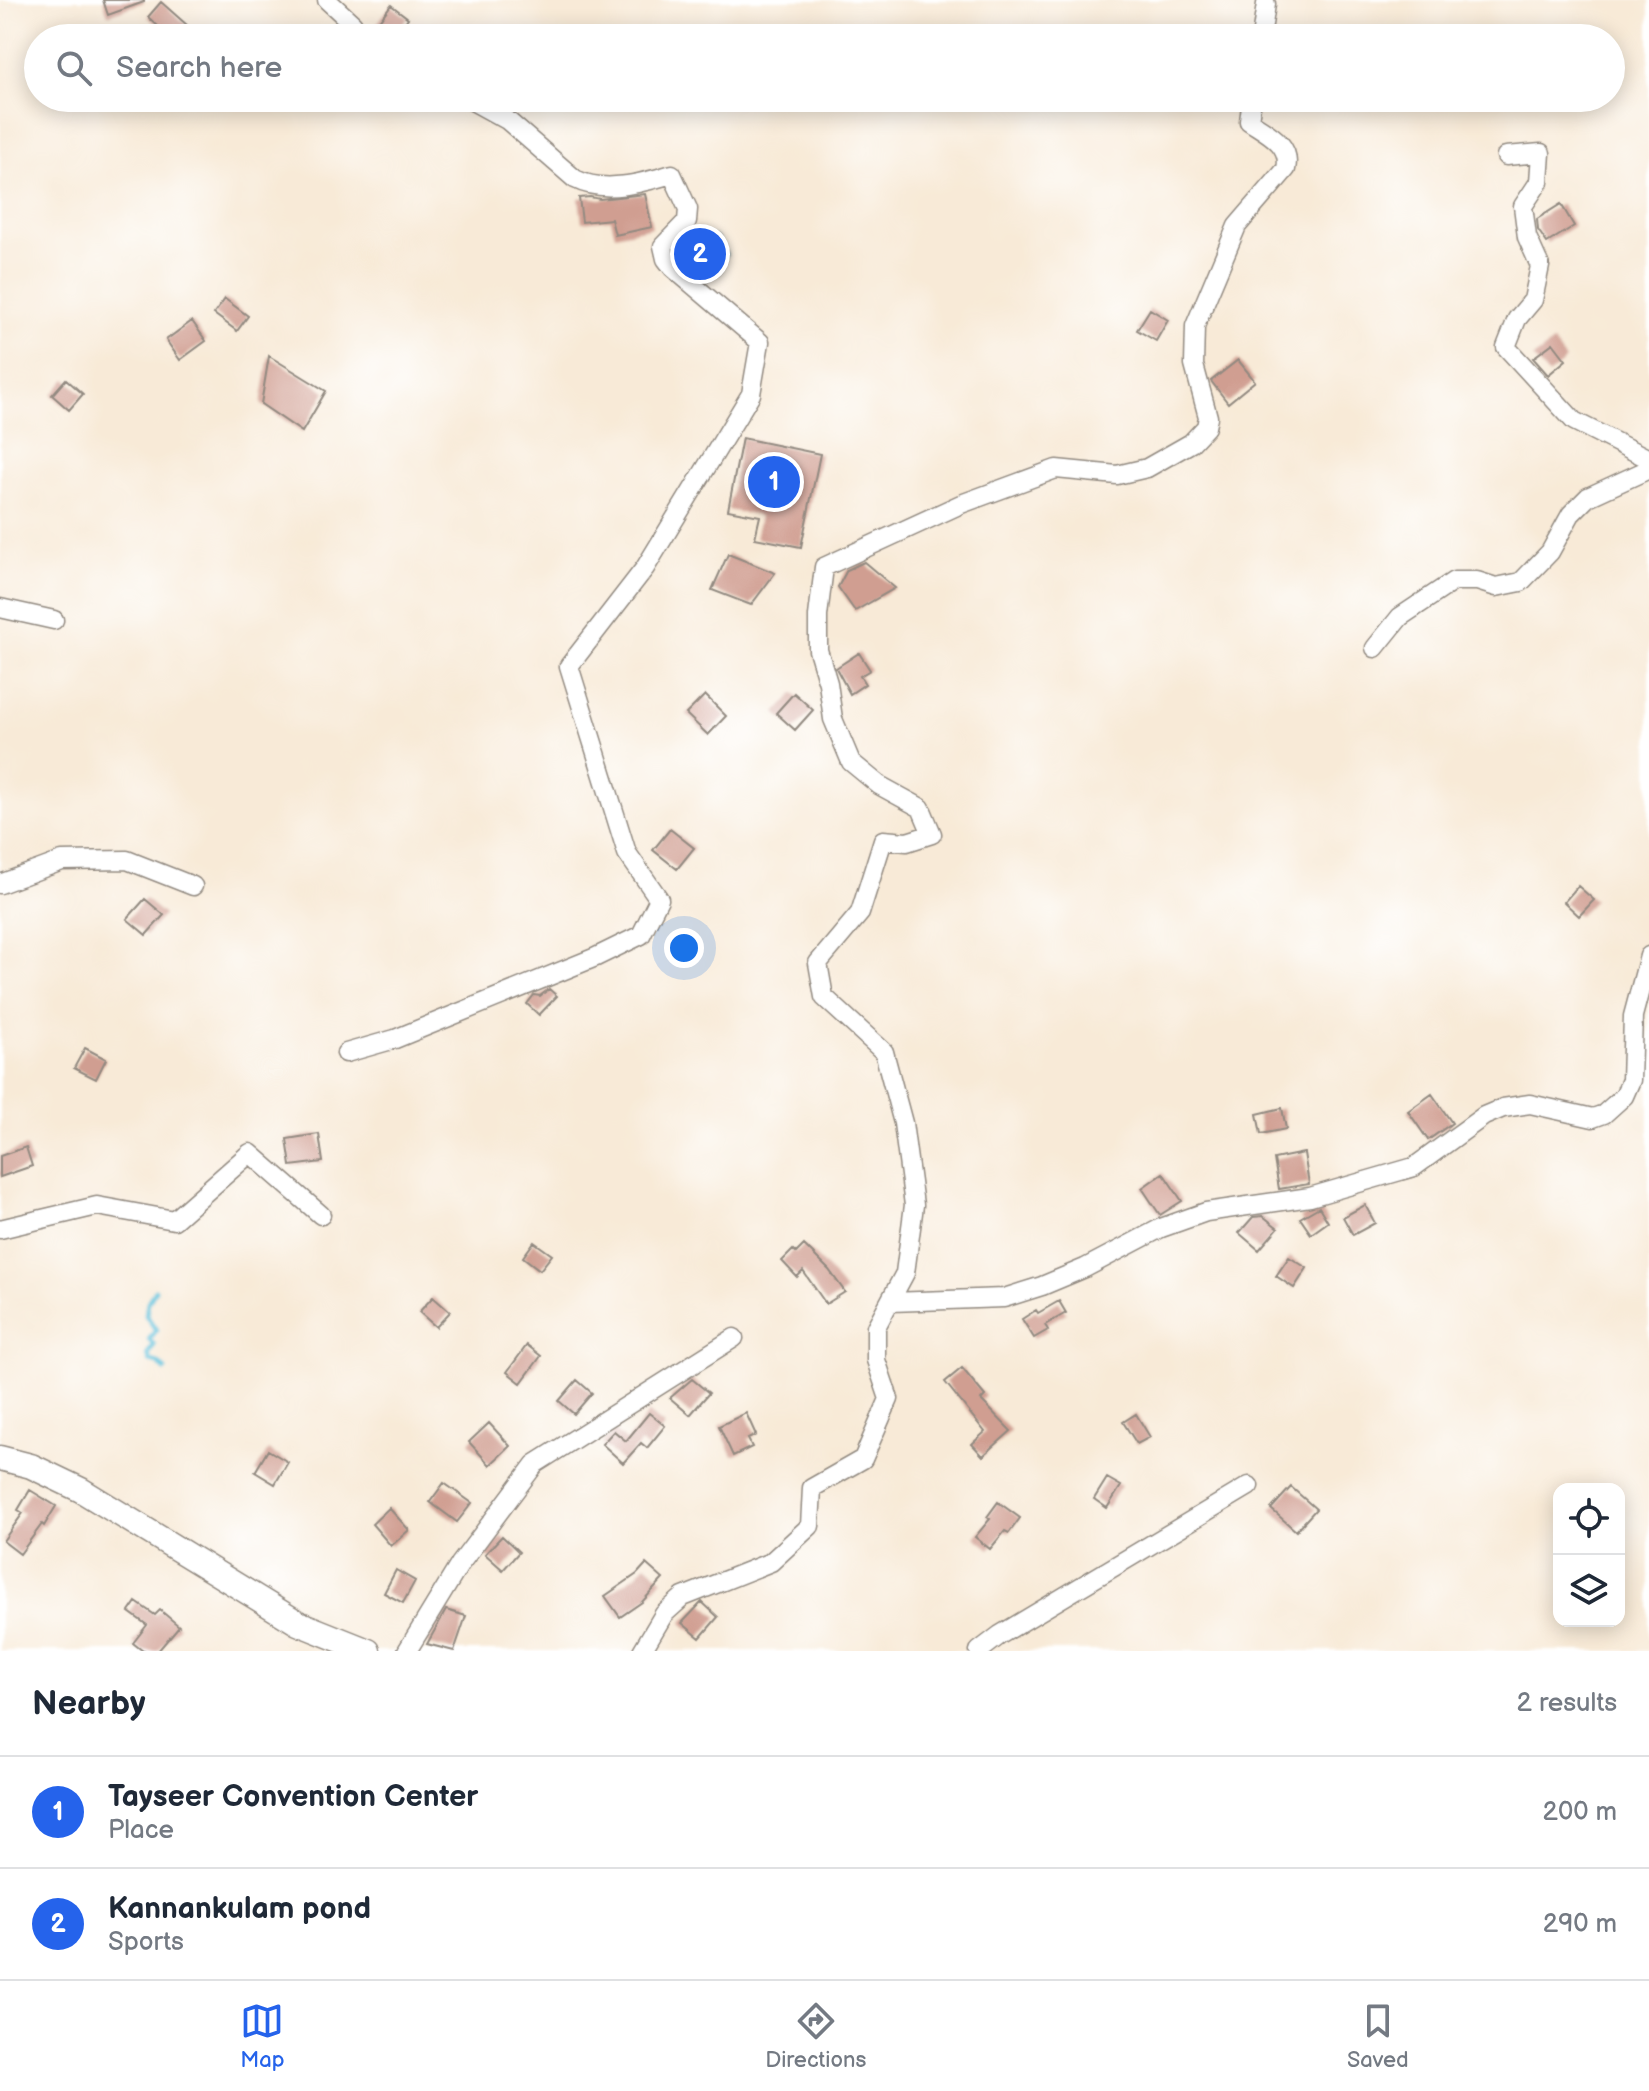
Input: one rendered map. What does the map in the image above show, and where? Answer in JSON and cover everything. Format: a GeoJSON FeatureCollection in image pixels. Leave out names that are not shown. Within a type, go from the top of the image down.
{"type":"FeatureCollection","features":[{"type":"Feature","properties":{"kind":"main road"},"geometry":{"type":"LineString","coordinates":[[0,1458],[31,1466],[81,1490],[298,1623],[368,1651]]}},
{"type":"Feature","properties":{"kind":"street"},"geometry":{"type":"LineString","coordinates":[[327,0],[353,24]]}},
{"type":"Feature","properties":{"kind":"street"},"geometry":{"type":"LineString","coordinates":[[1264,24],[1268,1]]}},
{"type":"Feature","properties":{"kind":"street"},"geometry":{"type":"LineString","coordinates":[[346,1053],[395,1039],[596,957],[641,935],[659,899],[627,853],[569,666],[645,568],[751,394],[760,342],[666,259],[663,246],[687,221],[688,209],[672,174],[646,182],[601,186],[585,184],[575,179],[507,120],[492,112]]}},
{"type":"Feature","properties":{"kind":"street"},"geometry":{"type":"LineString","coordinates":[[642,1651],[664,1614],[683,1597],[771,1562],[810,1526],[812,1488],[863,1459],[889,1399],[876,1360],[876,1327],[905,1273],[914,1205],[903,1123],[884,1052],[824,997],[818,963],[860,913],[883,840],[907,842],[932,834],[921,808],[879,785],[851,762],[833,719],[828,683],[818,650],[818,616],[824,567],[961,504],[1056,469],[1117,475],[1132,472],[1147,468],[1179,451],[1199,435],[1206,427],[1208,417],[1194,365],[1195,326],[1237,226],[1286,169],[1288,160],[1283,145],[1249,121],[1250,112]]}},
{"type":"Feature","properties":{"kind":"street"},"geometry":{"type":"LineString","coordinates":[[1506,156],[1541,153],[1539,182],[1523,206],[1527,237],[1540,266],[1533,300],[1517,319],[1506,347],[1574,421],[1649,459]]}},
{"type":"Feature","properties":{"kind":"street"},"geometry":{"type":"LineString","coordinates":[[1375,648],[1400,617],[1454,581],[1477,581],[1496,587],[1521,582],[1550,552],[1571,514],[1588,497],[1649,469]]}},
{"type":"Feature","properties":{"kind":"street"},"geometry":{"type":"LineString","coordinates":[[0,608],[54,620]]}},
{"type":"Feature","properties":{"kind":"street"},"geometry":{"type":"LineString","coordinates":[[0,884],[62,861],[127,860],[193,886]]}},
{"type":"Feature","properties":{"kind":"street"},"geometry":{"type":"LineString","coordinates":[[891,1302],[1004,1298],[1042,1286],[1085,1268],[1161,1228],[1206,1212],[1310,1197],[1414,1167],[1484,1116],[1503,1108],[1530,1104],[1593,1118],[1604,1114],[1624,1096],[1631,1080],[1633,1016],[1649,956]]}},
{"type":"Feature","properties":{"kind":"street"},"geometry":{"type":"LineString","coordinates":[[0,1229],[97,1206],[174,1220],[250,1153],[321,1215]]}},
{"type":"Feature","properties":{"kind":"street"},"geometry":{"type":"LineString","coordinates":[[407,1651],[460,1564],[535,1464],[734,1338]]}},
{"type":"Feature","properties":{"kind":"street"},"geometry":{"type":"LineString","coordinates":[[979,1651],[1000,1635],[1249,1486]]}},
{"type":"Feature","properties":{"kind":"water"},"geometry":{"type":"Polygon","coordinates":[[[677,236],[717,237],[727,254],[721,272],[707,280],[673,261],[669,252],[677,236]]]}},
{"type":"Feature","properties":{"kind":"building"},"geometry":{"type":"Polygon","coordinates":[[[103,0],[144,0],[144,2],[108,15],[103,0]]]}},
{"type":"Feature","properties":{"kind":"building"},"geometry":{"type":"Polygon","coordinates":[[[161,2],[186,24],[156,24],[148,17],[161,2]]]}},
{"type":"Feature","properties":{"kind":"building"},"geometry":{"type":"Polygon","coordinates":[[[391,5],[408,18],[404,24],[377,24],[391,5]]]}},
{"type":"Feature","properties":{"kind":"building"},"geometry":{"type":"Polygon","coordinates":[[[645,194],[652,227],[615,235],[611,219],[582,222],[579,198],[645,194]]]}},
{"type":"Feature","properties":{"kind":"building"},"geometry":{"type":"Polygon","coordinates":[[[1561,204],[1574,226],[1547,243],[1538,230],[1537,219],[1561,204]]]}},
{"type":"Feature","properties":{"kind":"building"},"geometry":{"type":"Polygon","coordinates":[[[225,299],[248,316],[237,331],[214,314],[225,299]]]}},
{"type":"Feature","properties":{"kind":"building"},"geometry":{"type":"Polygon","coordinates":[[[1150,309],[1168,320],[1156,341],[1137,330],[1150,309]]]}},
{"type":"Feature","properties":{"kind":"building"},"geometry":{"type":"Polygon","coordinates":[[[192,321],[206,341],[180,360],[166,340],[192,321]]]}},
{"type":"Feature","properties":{"kind":"building"},"geometry":{"type":"Polygon","coordinates":[[[1553,343],[1566,360],[1548,375],[1533,358],[1553,343]]]}},
{"type":"Feature","properties":{"kind":"building"},"geometry":{"type":"Polygon","coordinates":[[[269,356],[326,391],[302,432],[261,404],[269,356]]]}},
{"type":"Feature","properties":{"kind":"building"},"geometry":{"type":"Polygon","coordinates":[[[1238,360],[1255,381],[1228,403],[1211,381],[1238,360]]]}},
{"type":"Feature","properties":{"kind":"building"},"geometry":{"type":"Polygon","coordinates":[[[66,379],[83,394],[69,410],[52,395],[66,379]]]}},
{"type":"Feature","properties":{"kind":"building"},"geometry":{"type":"Polygon","coordinates":[[[742,438],[820,454],[801,547],[755,538],[760,516],[728,510],[742,438]]]}},
{"type":"Feature","properties":{"kind":"building"},"geometry":{"type":"Polygon","coordinates":[[[728,554],[775,573],[751,605],[712,590],[728,554]]]}},
{"type":"Feature","properties":{"kind":"building"},"geometry":{"type":"Polygon","coordinates":[[[864,562],[895,588],[855,611],[838,587],[847,570],[864,562]]]}},
{"type":"Feature","properties":{"kind":"building"},"geometry":{"type":"Polygon","coordinates":[[[859,653],[870,670],[860,676],[865,684],[850,694],[836,668],[859,653]]]}},
{"type":"Feature","properties":{"kind":"building"},"geometry":{"type":"Polygon","coordinates":[[[794,693],[813,710],[795,730],[776,713],[794,693]]]}},
{"type":"Feature","properties":{"kind":"building"},"geometry":{"type":"Polygon","coordinates":[[[705,695],[726,716],[708,735],[686,714],[705,695]]]}},
{"type":"Feature","properties":{"kind":"building"},"geometry":{"type":"Polygon","coordinates":[[[670,829],[694,848],[677,869],[653,850],[670,829]]]}},
{"type":"Feature","properties":{"kind":"building"},"geometry":{"type":"Polygon","coordinates":[[[1578,886],[1594,900],[1579,916],[1564,902],[1578,886]]]}},
{"type":"Feature","properties":{"kind":"building"},"geometry":{"type":"Polygon","coordinates":[[[145,899],[164,915],[146,935],[127,919],[145,899]]]}},
{"type":"Feature","properties":{"kind":"building"},"geometry":{"type":"Polygon","coordinates":[[[549,989],[557,996],[539,1015],[527,1004],[534,995],[540,996],[549,989]]]}},
{"type":"Feature","properties":{"kind":"building"},"geometry":{"type":"Polygon","coordinates":[[[85,1048],[106,1059],[96,1079],[74,1068],[85,1048]]]}},
{"type":"Feature","properties":{"kind":"building"},"geometry":{"type":"Polygon","coordinates":[[[1432,1094],[1452,1123],[1428,1140],[1408,1111],[1432,1094]]]}},
{"type":"Feature","properties":{"kind":"building"},"geometry":{"type":"Polygon","coordinates":[[[1282,1108],[1286,1129],[1261,1134],[1257,1114],[1282,1108]]]}},
{"type":"Feature","properties":{"kind":"building"},"geometry":{"type":"Polygon","coordinates":[[[319,1134],[323,1162],[291,1166],[287,1139],[319,1134]]]}},
{"type":"Feature","properties":{"kind":"building"},"geometry":{"type":"Polygon","coordinates":[[[26,1147],[32,1166],[0,1177],[0,1156],[26,1147]]]}},
{"type":"Feature","properties":{"kind":"building"},"geometry":{"type":"Polygon","coordinates":[[[1304,1153],[1309,1184],[1279,1189],[1274,1159],[1304,1153]]]}},
{"type":"Feature","properties":{"kind":"building"},"geometry":{"type":"Polygon","coordinates":[[[1163,1173],[1182,1201],[1160,1215],[1142,1188],[1163,1173]]]}},
{"type":"Feature","properties":{"kind":"building"},"geometry":{"type":"Polygon","coordinates":[[[1365,1205],[1375,1223],[1353,1235],[1343,1217],[1365,1205]]]}},
{"type":"Feature","properties":{"kind":"building"},"geometry":{"type":"Polygon","coordinates":[[[1319,1207],[1328,1222],[1311,1234],[1300,1218],[1319,1207]]]}},
{"type":"Feature","properties":{"kind":"building"},"geometry":{"type":"Polygon","coordinates":[[[1263,1216],[1278,1228],[1259,1250],[1239,1233],[1253,1217],[1263,1216]]]}},
{"type":"Feature","properties":{"kind":"building"},"geometry":{"type":"Polygon","coordinates":[[[534,1242],[552,1255],[540,1270],[523,1257],[534,1242]]]}},
{"type":"Feature","properties":{"kind":"building"},"geometry":{"type":"Polygon","coordinates":[[[804,1245],[829,1270],[845,1292],[826,1304],[803,1271],[797,1277],[782,1261],[793,1250],[796,1253],[804,1245]]]}},
{"type":"Feature","properties":{"kind":"building"},"geometry":{"type":"Polygon","coordinates":[[[1289,1257],[1307,1268],[1294,1288],[1276,1276],[1289,1257]]]}},
{"type":"Feature","properties":{"kind":"building"},"geometry":{"type":"Polygon","coordinates":[[[433,1297],[450,1312],[436,1327],[419,1312],[433,1297]]]}},
{"type":"Feature","properties":{"kind":"building"},"geometry":{"type":"Polygon","coordinates":[[[1059,1301],[1066,1313],[1045,1325],[1048,1330],[1034,1338],[1022,1319],[1059,1301]]]}},
{"type":"Feature","properties":{"kind":"building"},"geometry":{"type":"Polygon","coordinates":[[[527,1345],[541,1356],[521,1383],[507,1372],[527,1345]]]}},
{"type":"Feature","properties":{"kind":"building"},"geometry":{"type":"Polygon","coordinates":[[[962,1368],[985,1396],[981,1400],[1011,1431],[983,1456],[972,1444],[985,1432],[945,1382],[962,1368]]]}},
{"type":"Feature","properties":{"kind":"building"},"geometry":{"type":"Polygon","coordinates":[[[692,1379],[709,1393],[690,1415],[670,1398],[692,1379]]]}},
{"type":"Feature","properties":{"kind":"building"},"geometry":{"type":"Polygon","coordinates":[[[577,1380],[592,1393],[574,1414],[559,1401],[577,1380]]]}},
{"type":"Feature","properties":{"kind":"building"},"geometry":{"type":"Polygon","coordinates":[[[649,1413],[665,1426],[647,1448],[641,1443],[623,1463],[602,1444],[614,1431],[626,1441],[649,1413]]]}},
{"type":"Feature","properties":{"kind":"building"},"geometry":{"type":"Polygon","coordinates":[[[746,1413],[756,1435],[748,1439],[752,1447],[733,1456],[719,1426],[746,1413]]]}},
{"type":"Feature","properties":{"kind":"building"},"geometry":{"type":"Polygon","coordinates":[[[1136,1414],[1150,1437],[1137,1444],[1123,1422],[1136,1414]]]}},
{"type":"Feature","properties":{"kind":"building"},"geometry":{"type":"Polygon","coordinates":[[[489,1423],[510,1446],[490,1465],[469,1442],[489,1423]]]}},
{"type":"Feature","properties":{"kind":"building"},"geometry":{"type":"Polygon","coordinates":[[[268,1450],[288,1462],[275,1484],[255,1472],[268,1450]]]}},
{"type":"Feature","properties":{"kind":"building"},"geometry":{"type":"Polygon","coordinates":[[[1107,1478],[1121,1486],[1107,1508],[1094,1499],[1107,1478]]]}},
{"type":"Feature","properties":{"kind":"building"},"geometry":{"type":"Polygon","coordinates":[[[444,1483],[472,1503],[457,1522],[430,1502],[444,1483]]]}},
{"type":"Feature","properties":{"kind":"building"},"geometry":{"type":"Polygon","coordinates":[[[1291,1487],[1316,1509],[1296,1531],[1271,1509],[1291,1487]]]}},
{"type":"Feature","properties":{"kind":"building"},"geometry":{"type":"Polygon","coordinates":[[[30,1490],[56,1506],[20,1554],[3,1541],[23,1513],[18,1510],[30,1490]]]}},
{"type":"Feature","properties":{"kind":"building"},"geometry":{"type":"Polygon","coordinates":[[[998,1502],[1020,1518],[1009,1533],[1005,1531],[990,1549],[975,1537],[990,1519],[987,1517],[998,1502]]]}},
{"type":"Feature","properties":{"kind":"building"},"geometry":{"type":"Polygon","coordinates":[[[389,1508],[409,1530],[391,1546],[372,1524],[389,1508]]]}},
{"type":"Feature","properties":{"kind":"building"},"geometry":{"type":"Polygon","coordinates":[[[502,1536],[519,1552],[503,1570],[485,1554],[502,1536]]]}},
{"type":"Feature","properties":{"kind":"building"},"geometry":{"type":"Polygon","coordinates":[[[646,1564],[663,1579],[642,1602],[620,1617],[605,1596],[646,1564]]]}},
{"type":"Feature","properties":{"kind":"building"},"geometry":{"type":"Polygon","coordinates":[[[396,1570],[415,1581],[403,1603],[384,1593],[396,1570]]]}},
{"type":"Feature","properties":{"kind":"building"},"geometry":{"type":"Polygon","coordinates":[[[136,1602],[155,1615],[160,1610],[179,1626],[158,1651],[143,1651],[133,1643],[147,1625],[129,1612],[136,1602]]]}},
{"type":"Feature","properties":{"kind":"building"},"geometry":{"type":"Polygon","coordinates":[[[702,1602],[718,1617],[700,1638],[682,1623],[702,1602]]]}},
{"type":"Feature","properties":{"kind":"building"},"geometry":{"type":"Polygon","coordinates":[[[446,1610],[466,1616],[454,1651],[427,1644],[446,1610]]]}},
{"type":"Feature","properties":{"kind":"waterway"},"geometry":{"type":"LineString","coordinates":[[155,1290],[148,1302],[146,1315],[156,1330],[149,1340],[154,1345],[148,1354],[150,1361],[158,1363],[165,1370]]}},
{"type":"Feature","properties":{"kind":"place","name":"Kannankulam pond"},"geometry":{"type":"Point","coordinates":[700,254]}},
{"type":"Feature","properties":{"kind":"place","name":"Tayseer Convention Center"},"geometry":{"type":"Point","coordinates":[774,482]}}]}
